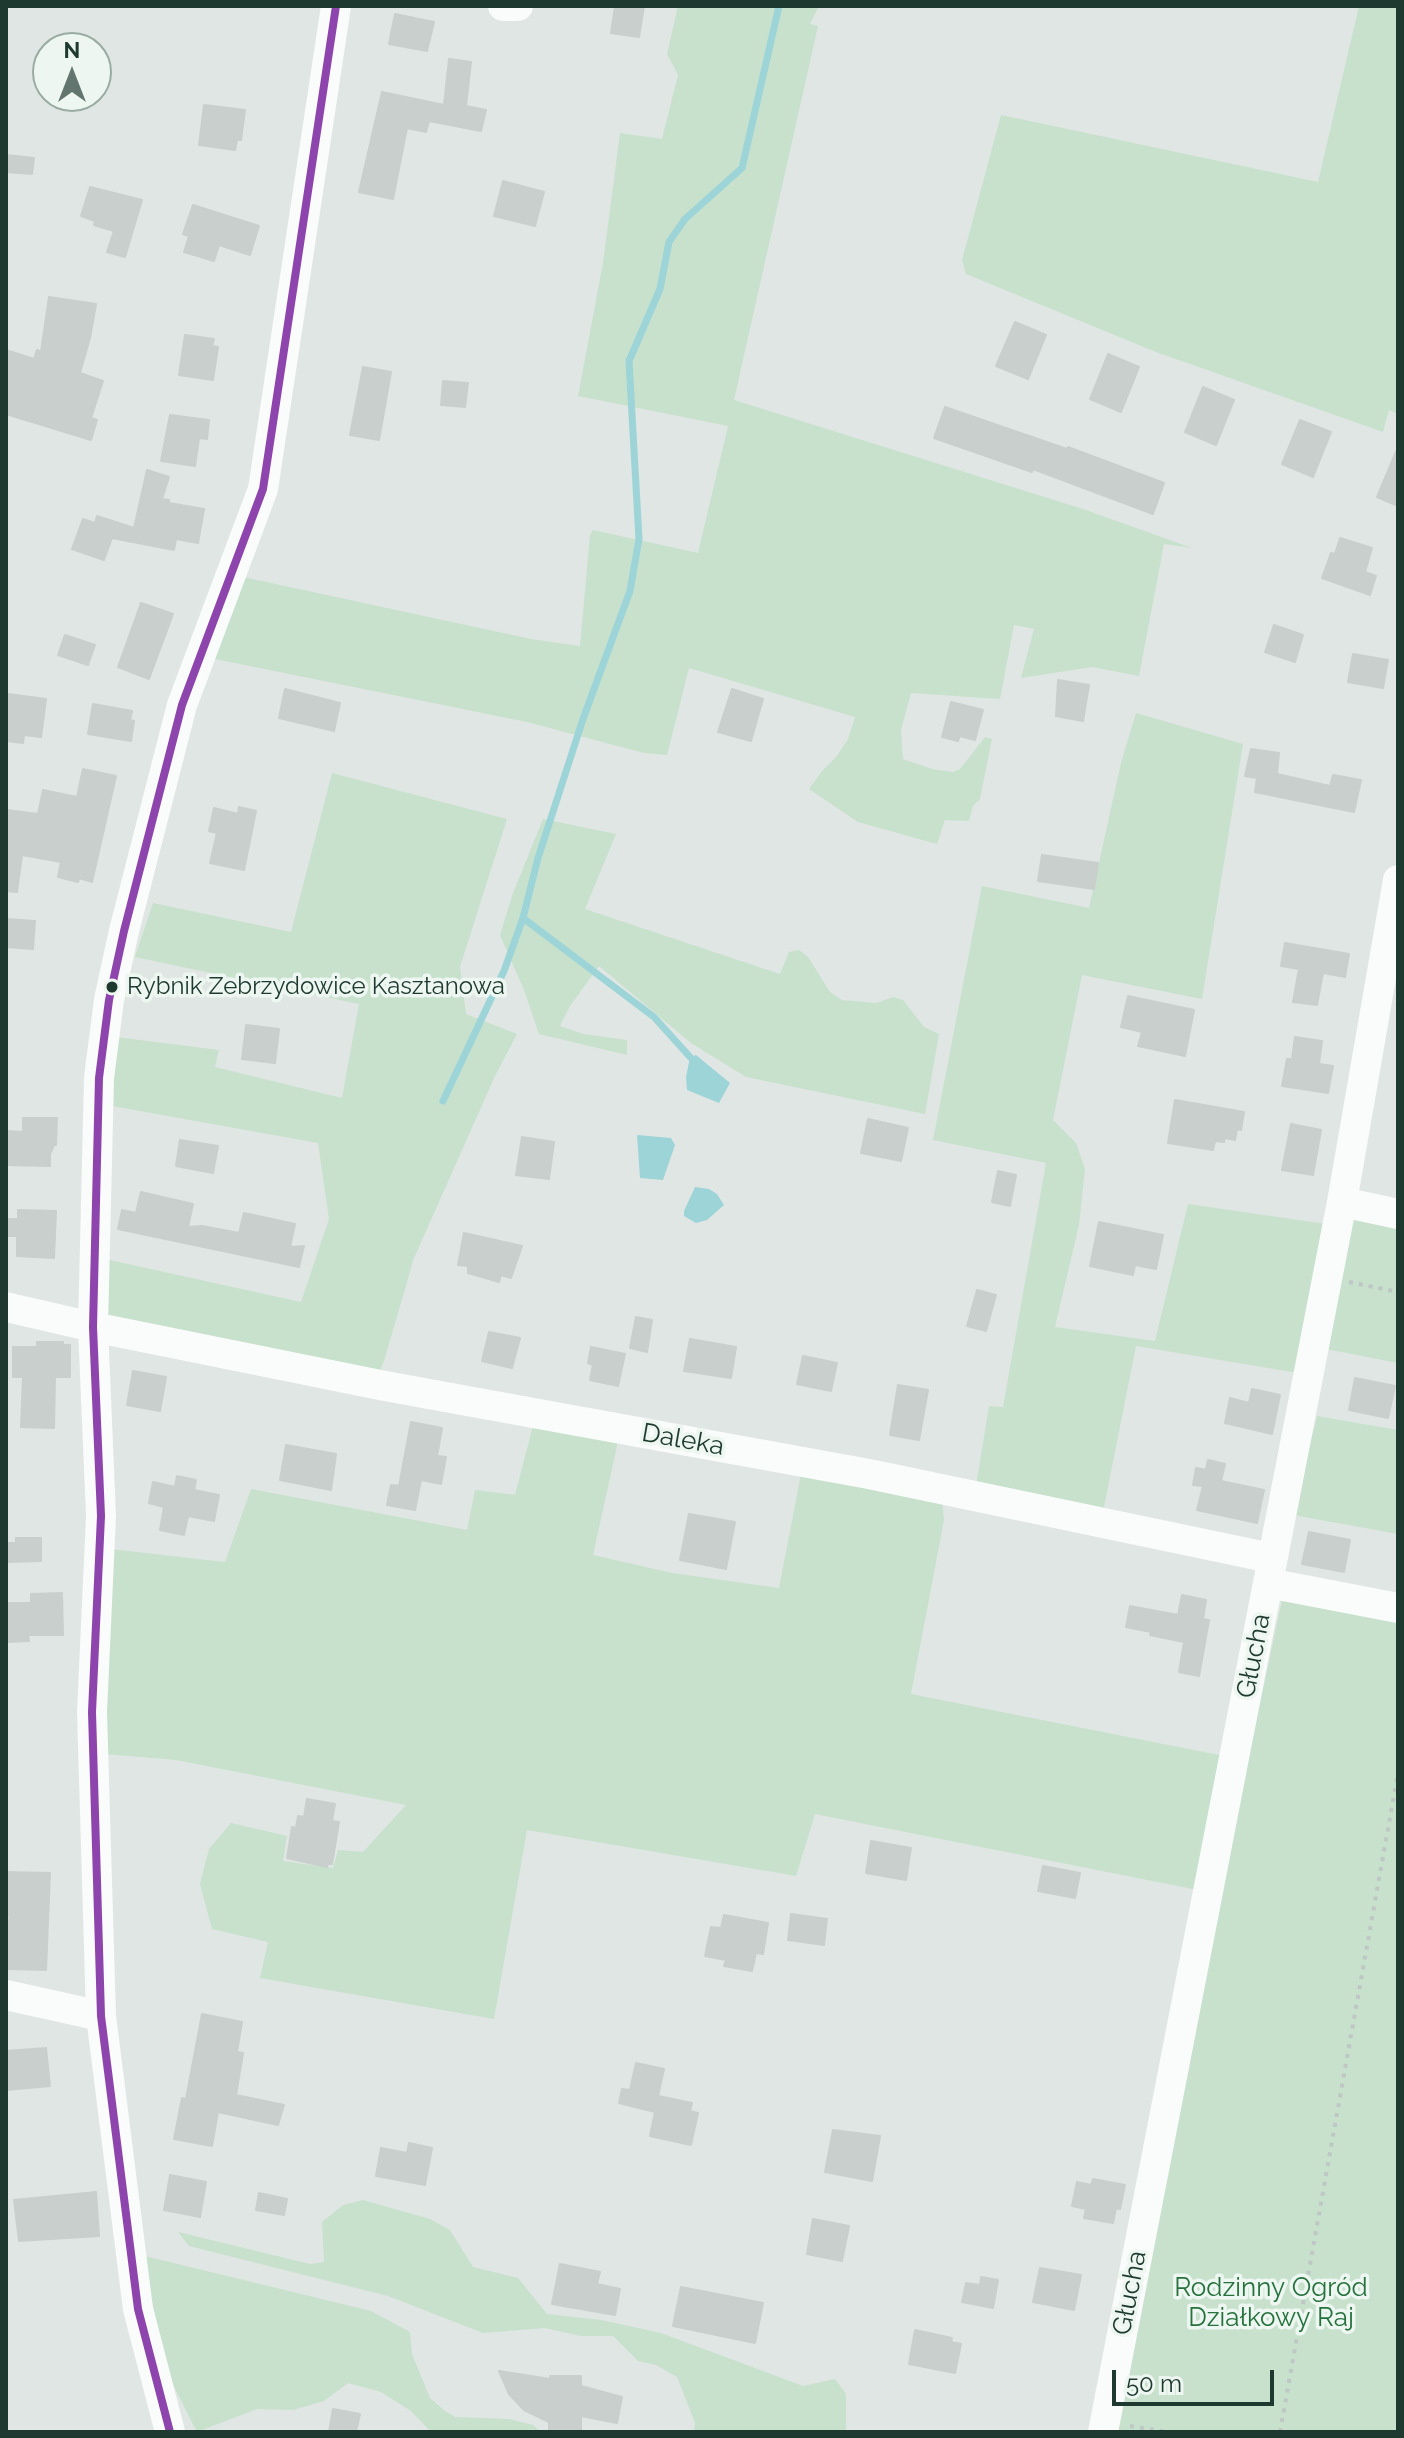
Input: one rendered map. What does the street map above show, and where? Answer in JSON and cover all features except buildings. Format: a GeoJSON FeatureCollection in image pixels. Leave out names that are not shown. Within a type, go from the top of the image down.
{"type":"FeatureCollection","features":[{"type":"Feature","properties":{"kind":"street"},"geometry":{"type":"LineString","coordinates":[[170,2432],[138,2309],[101,2016],[92,1712],[101,1516],[93,1327],[97,1109],[109,1000],[182,705],[263,489],[336,6]]}},
{"type":"Feature","properties":{"kind":"street"},"geometry":{"type":"LineString","coordinates":[[503,6],[518,6]]}},
{"type":"Feature","properties":{"kind":"street","name":"Głucha"},"geometry":{"type":"LineString","coordinates":[[1104,2427],[1342,1202],[1398,880]]}},
{"type":"Feature","properties":{"kind":"street"},"geometry":{"type":"LineString","coordinates":[[1342,1202],[1398,1214]]}},
{"type":"Feature","properties":{"kind":"street","name":"Daleka"},"geometry":{"type":"LineString","coordinates":[[6,1307],[385,1386],[869,1474],[1270,1571],[1398,1608]]}},
{"type":"Feature","properties":{"kind":"street"},"geometry":{"type":"LineString","coordinates":[[6,1995],[101,2016]]}},
{"type":"Feature","properties":{"kind":"path"},"geometry":{"type":"LineString","coordinates":[[1348,1282],[1398,1292]]}},
{"type":"Feature","properties":{"kind":"path"},"geometry":{"type":"LineString","coordinates":[[1280,2432],[1398,1773]]}},
{"type":"Feature","properties":{"kind":"path"},"geometry":{"type":"LineString","coordinates":[[1104,2427],[1167,2432]]}},
{"type":"Feature","properties":{"kind":"green space"},"geometry":{"type":"Polygon","coordinates":[[[678,6],[819,6],[810,24],[818,26],[734,400],[1086,510],[1192,548],[1164,544],[1139,676],[1092,667],[1021,678],[1034,629],[1014,625],[1000,699],[911,693],[901,730],[903,759],[953,772],[960,769],[985,737],[992,739],[980,799],[973,806],[969,821],[945,820],[937,844],[858,822],[809,789],[848,739],[855,717],[689,668],[667,755],[644,753],[527,722],[215,659],[243,577],[531,639],[580,646],[590,535],[593,530],[698,553],[728,426],[578,396],[603,263],[620,133],[662,139],[678,75],[667,54],[678,6]]]}},
{"type":"Feature","properties":{"kind":"green space"},"geometry":{"type":"Polygon","coordinates":[[[1359,6],[1398,6],[1398,414],[1389,410],[1383,432],[1156,352],[966,274],[962,260],[1001,115],[1318,182],[1359,6]]]}},
{"type":"Feature","properties":{"kind":"green space"},"geometry":{"type":"Polygon","coordinates":[[[1136,713],[1243,744],[1202,999],[1082,975],[1053,1120],[1076,1143],[1085,1169],[1079,1225],[1055,1327],[1155,1341],[1188,1204],[1326,1224],[1298,1373],[1136,1346],[1103,1512],[976,1486],[989,1406],[1003,1407],[1046,1163],[933,1140],[982,886],[1089,908],[1121,763],[1136,713]]]}},
{"type":"Feature","properties":{"kind":"green space"},"geometry":{"type":"Polygon","coordinates":[[[332,773],[507,819],[460,967],[466,1014],[517,1034],[495,1076],[414,1258],[377,1377],[101,1318],[105,1259],[301,1302],[329,1219],[318,1143],[112,1106],[116,1037],[219,1050],[215,1067],[342,1098],[359,1004],[135,957],[153,903],[291,932],[332,773]]]}},
{"type":"Feature","properties":{"kind":"green space"},"geometry":{"type":"Polygon","coordinates":[[[543,819],[616,834],[585,909],[780,974],[789,952],[799,950],[808,957],[830,992],[842,1000],[876,1003],[893,997],[903,1000],[924,1027],[939,1034],[925,1114],[746,1077],[691,1043],[599,966],[570,1006],[560,1026],[583,1034],[627,1040],[627,1055],[539,1034],[500,935],[513,893],[543,819]]]}},
{"type":"Feature","properties":{"kind":"green space"},"geometry":{"type":"Polygon","coordinates":[[[1349,1209],[1398,1220],[1398,1363],[1326,1349],[1349,1209]]]}},
{"type":"Feature","properties":{"kind":"green space"},"geometry":{"type":"Polygon","coordinates":[[[1317,1416],[1398,1430],[1398,1534],[1293,1515],[1317,1416]]]}},
{"type":"Feature","properties":{"kind":"green space"},"geometry":{"type":"Polygon","coordinates":[[[534,1422],[619,1437],[593,1555],[672,1573],[779,1588],[802,1469],[942,1500],[944,1520],[911,1694],[1234,1758],[1203,1891],[815,1814],[796,1876],[527,1830],[494,2019],[260,1978],[268,1942],[212,1929],[200,1884],[209,1849],[231,1823],[287,1836],[283,1861],[333,1868],[338,1850],[363,1852],[406,1805],[176,1760],[105,1754],[110,1549],[225,1562],[251,1489],[467,1530],[475,1490],[515,1495],[534,1422]]]}},
{"type":"Feature","properties":{"kind":"green space","name":"Rodzinny Ogród Działkowy Raj"},"geometry":{"type":"Polygon","coordinates":[[[1282,1600],[1398,1620],[1398,2432],[1129,2432],[1116,2429],[1210,1939],[1282,1600]]]}},
{"type":"Feature","properties":{"kind":"green space"},"geometry":{"type":"Polygon","coordinates":[[[363,2200],[430,2219],[450,2230],[473,2267],[518,2278],[547,2314],[601,2320],[661,2333],[803,2386],[835,2379],[846,2394],[846,2432],[694,2432],[695,2423],[677,2377],[656,2365],[638,2361],[613,2336],[581,2336],[545,2328],[483,2333],[388,2296],[189,2246],[178,2232],[310,2264],[324,2262],[322,2222],[343,2205],[363,2200]]]}},
{"type":"Feature","properties":{"kind":"green space"},"geometry":{"type":"Polygon","coordinates":[[[145,2256],[371,2311],[410,2332],[412,2354],[430,2398],[445,2411],[455,2417],[509,2419],[533,2425],[541,2432],[431,2432],[411,2411],[381,2392],[348,2383],[324,2401],[293,2410],[257,2409],[197,2432],[166,2371],[145,2256]]]}},
{"type":"Feature","properties":{"kind":"water"},"geometry":{"type":"Polygon","coordinates":[[[696,1055],[730,1083],[719,1103],[687,1090],[690,1057],[696,1055]]]}},
{"type":"Feature","properties":{"kind":"water"},"geometry":{"type":"Polygon","coordinates":[[[637,1135],[671,1138],[675,1145],[663,1180],[640,1178],[637,1135]]]}},
{"type":"Feature","properties":{"kind":"water"},"geometry":{"type":"Polygon","coordinates":[[[695,1187],[709,1189],[717,1194],[724,1205],[707,1220],[696,1223],[684,1216],[695,1187]]]}},
{"type":"Feature","properties":{"kind":"waterway"},"geometry":{"type":"LineString","coordinates":[[443,1101],[504,971],[583,719],[630,591],[639,539],[629,361],[660,289],[669,242],[685,219],[742,168],[779,6]]}},
{"type":"Feature","properties":{"kind":"waterway"},"geometry":{"type":"LineString","coordinates":[[523,918],[654,1017],[690,1057]]}},
{"type":"Feature","properties":{"kind":"transit line"},"geometry":{"type":"LineString","coordinates":[[170,2432],[138,2309],[101,2016],[92,1712],[101,1516],[93,1327],[99,1078],[109,1000],[124,931],[182,705],[263,489],[336,6]]}},
{"type":"Feature","properties":{"kind":"place","name":"Rybnik Zebrzydowice Kasztanowa"},"geometry":{"type":"Point","coordinates":[112,987]}}]}
